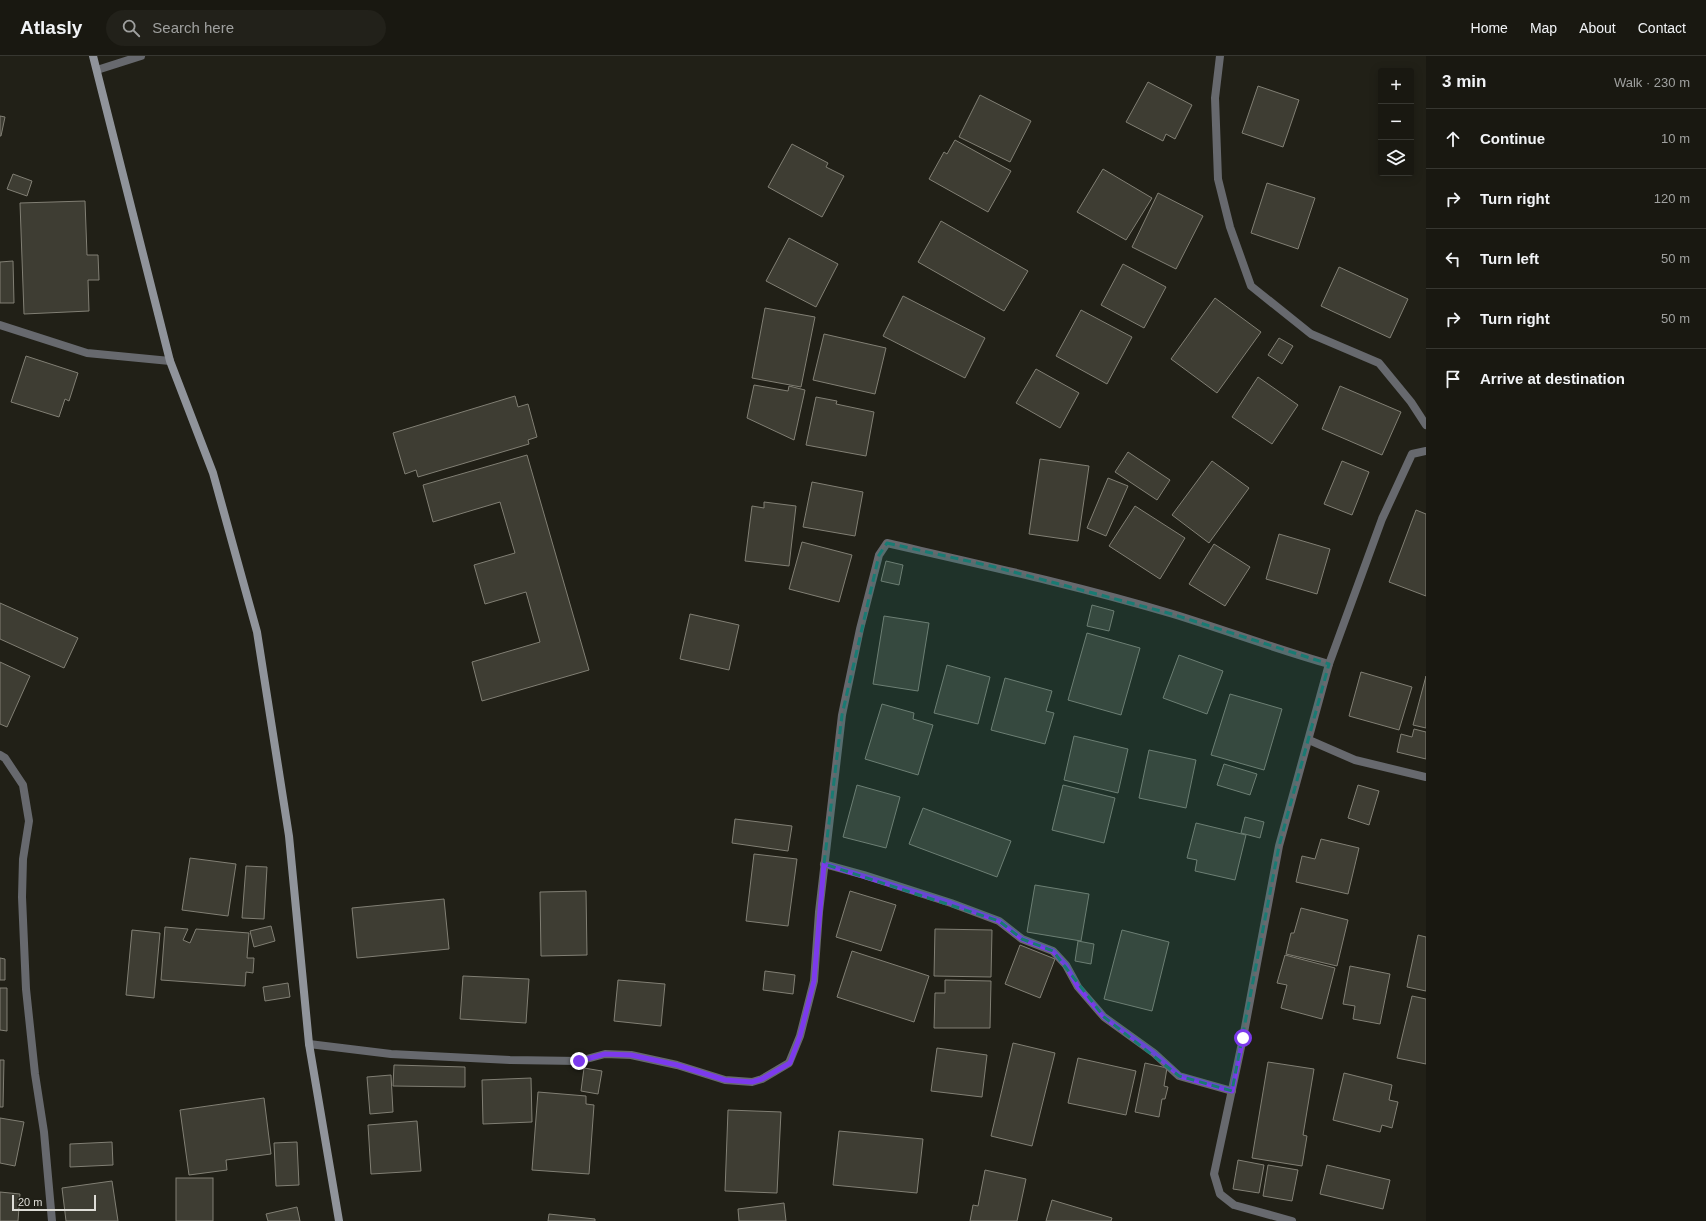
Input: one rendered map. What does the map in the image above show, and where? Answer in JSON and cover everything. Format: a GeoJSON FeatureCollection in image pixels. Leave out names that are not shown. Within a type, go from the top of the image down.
{"type":"FeatureCollection","features":[{"type":"Feature","properties":{"kind":"street"},"geometry":{"type":"LineString","coordinates":[[93,56],[170,361],[213,474],[257,632],[289,836],[309,1044],[339,1221]]}},
{"type":"Feature","properties":{"kind":"street"},"geometry":{"type":"LineString","coordinates":[[97,70],[140,56]]}},
{"type":"Feature","properties":{"kind":"street"},"geometry":{"type":"LineString","coordinates":[[1220,56],[1215,98],[1218,179],[1230,227],[1252,286],[1311,334],[1379,363],[1411,402],[1426,425]]}},
{"type":"Feature","properties":{"kind":"street"},"geometry":{"type":"LineString","coordinates":[[0,325],[87,353],[170,361]]}},
{"type":"Feature","properties":{"kind":"street"},"geometry":{"type":"LineString","coordinates":[[1292,1221],[1234,1205],[1220,1194],[1214,1174],[1232,1091],[1279,846],[1329,664],[1382,519],[1412,454],[1426,451]]}},
{"type":"Feature","properties":{"kind":"street"},"geometry":{"type":"LineString","coordinates":[[309,1044],[391,1054],[510,1060],[579,1061],[605,1054],[631,1055],[677,1065],[725,1080],[752,1082],[762,1079],[790,1063],[800,1036],[814,981],[824,864],[842,715],[860,629],[879,555],[887,543],[995,567],[1172,614],[1285,652],[1329,664]]}},
{"type":"Feature","properties":{"kind":"street"},"geometry":{"type":"LineString","coordinates":[[1309,740],[1355,760],[1426,777]]}},
{"type":"Feature","properties":{"kind":"street"},"geometry":{"type":"LineString","coordinates":[[0,755],[5,758],[23,785],[29,821],[23,859],[22,897],[26,989],[35,1074],[44,1132],[52,1221]]}},
{"type":"Feature","properties":{"kind":"street"},"geometry":{"type":"LineString","coordinates":[[824,864],[951,903],[999,921],[1022,939],[1053,951],[1066,965],[1078,987],[1104,1017],[1154,1053],[1180,1076],[1232,1091]]}},
{"type":"Feature","properties":{"kind":"highlighted area"},"geometry":{"type":"Polygon","coordinates":[[[887,543],[995,567],[1172,614],[1329,664],[1279,846],[1232,1091],[1179,1076],[1104,1017],[1053,951],[1022,939],[999,921],[824,864],[842,715],[879,555],[887,543]]]}},
{"type":"Feature","properties":{"kind":"building"},"geometry":{"type":"Polygon","coordinates":[[[1148,82],[1192,105],[1175,139],[1166,134],[1163,141],[1126,122],[1148,82]]]}},
{"type":"Feature","properties":{"kind":"building"},"geometry":{"type":"Polygon","coordinates":[[[1258,86],[1299,100],[1283,147],[1242,133],[1258,86]]]}},
{"type":"Feature","properties":{"kind":"building"},"geometry":{"type":"Polygon","coordinates":[[[980,95],[1031,121],[1010,162],[959,137],[980,95]]]}},
{"type":"Feature","properties":{"kind":"building"},"geometry":{"type":"Polygon","coordinates":[[[0,116],[5,117],[1,136],[0,136],[0,116]]]}},
{"type":"Feature","properties":{"kind":"building"},"geometry":{"type":"Polygon","coordinates":[[[955,140],[1011,171],[988,212],[929,179],[944,152],[947,154],[955,140]]]}},
{"type":"Feature","properties":{"kind":"building"},"geometry":{"type":"Polygon","coordinates":[[[792,144],[828,163],[826,167],[844,176],[822,217],[768,187],[792,144]]]}},
{"type":"Feature","properties":{"kind":"building"},"geometry":{"type":"Polygon","coordinates":[[[1103,169],[1152,198],[1126,240],[1077,212],[1103,169]]]}},
{"type":"Feature","properties":{"kind":"building"},"geometry":{"type":"Polygon","coordinates":[[[13,174],[32,181],[27,196],[7,189],[13,174]]]}},
{"type":"Feature","properties":{"kind":"building"},"geometry":{"type":"Polygon","coordinates":[[[1267,183],[1315,198],[1298,249],[1251,233],[1267,183]]]}},
{"type":"Feature","properties":{"kind":"building"},"geometry":{"type":"Polygon","coordinates":[[[1158,193],[1203,216],[1176,269],[1132,247],[1158,193]]]}},
{"type":"Feature","properties":{"kind":"building"},"geometry":{"type":"Polygon","coordinates":[[[85,201],[87,255],[98,255],[99,280],[88,280],[89,311],[24,314],[20,203],[85,201]]]}},
{"type":"Feature","properties":{"kind":"building"},"geometry":{"type":"Polygon","coordinates":[[[941,221],[1028,271],[1004,311],[918,262],[941,221]]]}},
{"type":"Feature","properties":{"kind":"building"},"geometry":{"type":"Polygon","coordinates":[[[789,238],[838,264],[816,307],[766,281],[789,238]]]}},
{"type":"Feature","properties":{"kind":"building"},"geometry":{"type":"Polygon","coordinates":[[[13,261],[14,303],[0,303],[0,262],[13,261]]]}},
{"type":"Feature","properties":{"kind":"building"},"geometry":{"type":"Polygon","coordinates":[[[1123,264],[1166,287],[1144,328],[1101,305],[1123,264]]]}},
{"type":"Feature","properties":{"kind":"building"},"geometry":{"type":"Polygon","coordinates":[[[1339,267],[1408,299],[1390,338],[1321,306],[1339,267]]]}},
{"type":"Feature","properties":{"kind":"building"},"geometry":{"type":"Polygon","coordinates":[[[903,296],[985,338],[965,378],[883,336],[903,296]]]}},
{"type":"Feature","properties":{"kind":"building"},"geometry":{"type":"Polygon","coordinates":[[[1215,298],[1261,332],[1217,393],[1171,359],[1215,298]]]}},
{"type":"Feature","properties":{"kind":"building"},"geometry":{"type":"Polygon","coordinates":[[[765,308],[815,317],[801,387],[752,378],[765,308]]]}},
{"type":"Feature","properties":{"kind":"building"},"geometry":{"type":"Polygon","coordinates":[[[1081,310],[1132,337],[1107,384],[1056,356],[1081,310]]]}},
{"type":"Feature","properties":{"kind":"building"},"geometry":{"type":"Polygon","coordinates":[[[824,334],[886,348],[875,394],[813,380],[824,334]]]}},
{"type":"Feature","properties":{"kind":"building"},"geometry":{"type":"Polygon","coordinates":[[[1279,338],[1293,346],[1282,364],[1268,355],[1279,338]]]}},
{"type":"Feature","properties":{"kind":"building"},"geometry":{"type":"Polygon","coordinates":[[[26,356],[78,373],[69,401],[65,399],[59,417],[11,402],[26,356]]]}},
{"type":"Feature","properties":{"kind":"building"},"geometry":{"type":"Polygon","coordinates":[[[1036,369],[1079,393],[1060,428],[1016,403],[1036,369]]]}},
{"type":"Feature","properties":{"kind":"building"},"geometry":{"type":"Polygon","coordinates":[[[1258,377],[1298,405],[1272,444],[1232,417],[1258,377]]]}},
{"type":"Feature","properties":{"kind":"building"},"geometry":{"type":"Polygon","coordinates":[[[754,385],[788,391],[789,386],[805,390],[794,440],[747,418],[754,385]]]}},
{"type":"Feature","properties":{"kind":"building"},"geometry":{"type":"Polygon","coordinates":[[[1340,386],[1401,412],[1382,455],[1322,429],[1340,386]]]}},
{"type":"Feature","properties":{"kind":"building"},"geometry":{"type":"Polygon","coordinates":[[[515,396],[518,407],[528,404],[537,437],[528,440],[529,444],[418,477],[416,470],[405,474],[393,433],[515,396]]]}},
{"type":"Feature","properties":{"kind":"building"},"geometry":{"type":"Polygon","coordinates":[[[816,397],[837,401],[836,404],[874,412],[866,456],[806,445],[816,397]]]}},
{"type":"Feature","properties":{"kind":"building"},"geometry":{"type":"Polygon","coordinates":[[[1128,452],[1170,480],[1157,500],[1115,472],[1128,452]]]}},
{"type":"Feature","properties":{"kind":"building"},"geometry":{"type":"Polygon","coordinates":[[[527,455],[589,670],[482,701],[472,662],[540,642],[526,592],[485,604],[474,565],[515,553],[500,502],[433,522],[423,485],[527,455]]]}},
{"type":"Feature","properties":{"kind":"building"},"geometry":{"type":"Polygon","coordinates":[[[1040,459],[1089,466],[1078,541],[1029,534],[1040,459]]]}},
{"type":"Feature","properties":{"kind":"building"},"geometry":{"type":"Polygon","coordinates":[[[1212,461],[1249,488],[1209,543],[1172,515],[1212,461]]]}},
{"type":"Feature","properties":{"kind":"building"},"geometry":{"type":"Polygon","coordinates":[[[1342,461],[1369,472],[1352,515],[1324,504],[1342,461]]]}},
{"type":"Feature","properties":{"kind":"building"},"geometry":{"type":"Polygon","coordinates":[[[1108,478],[1128,486],[1106,536],[1087,528],[1108,478]]]}},
{"type":"Feature","properties":{"kind":"building"},"geometry":{"type":"Polygon","coordinates":[[[812,482],[863,492],[855,536],[803,527],[812,482]]]}},
{"type":"Feature","properties":{"kind":"building"},"geometry":{"type":"Polygon","coordinates":[[[764,502],[796,506],[789,566],[745,561],[752,506],[764,508],[764,502]]]}},
{"type":"Feature","properties":{"kind":"building"},"geometry":{"type":"Polygon","coordinates":[[[1135,506],[1185,538],[1160,579],[1109,546],[1135,506]]]}},
{"type":"Feature","properties":{"kind":"building"},"geometry":{"type":"Polygon","coordinates":[[[1416,510],[1426,514],[1426,596],[1389,582],[1416,510]]]}},
{"type":"Feature","properties":{"kind":"building"},"geometry":{"type":"Polygon","coordinates":[[[1279,534],[1330,549],[1317,594],[1266,579],[1279,534]]]}},
{"type":"Feature","properties":{"kind":"building"},"geometry":{"type":"Polygon","coordinates":[[[802,542],[852,555],[839,602],[789,589],[802,542]]]}},
{"type":"Feature","properties":{"kind":"building"},"geometry":{"type":"Polygon","coordinates":[[[1214,544],[1250,567],[1225,606],[1189,584],[1214,544]]]}},
{"type":"Feature","properties":{"kind":"building"},"geometry":{"type":"Polygon","coordinates":[[[886,561],[903,565],[899,585],[881,581],[886,561]]]}},
{"type":"Feature","properties":{"kind":"building"},"geometry":{"type":"Polygon","coordinates":[[[0,603],[78,638],[64,668],[0,639],[0,603]]]}},
{"type":"Feature","properties":{"kind":"building"},"geometry":{"type":"Polygon","coordinates":[[[1092,605],[1114,611],[1109,631],[1087,626],[1092,605]]]}},
{"type":"Feature","properties":{"kind":"building"},"geometry":{"type":"Polygon","coordinates":[[[690,614],[739,625],[729,670],[680,659],[690,614]]]}},
{"type":"Feature","properties":{"kind":"building"},"geometry":{"type":"Polygon","coordinates":[[[884,616],[929,623],[918,691],[873,684],[884,616]]]}},
{"type":"Feature","properties":{"kind":"building"},"geometry":{"type":"Polygon","coordinates":[[[1087,633],[1140,648],[1121,715],[1068,700],[1087,633]]]}},
{"type":"Feature","properties":{"kind":"building"},"geometry":{"type":"Polygon","coordinates":[[[1179,655],[1223,671],[1207,714],[1163,698],[1179,655]]]}},
{"type":"Feature","properties":{"kind":"building"},"geometry":{"type":"Polygon","coordinates":[[[0,662],[30,676],[7,727],[0,724],[0,662]]]}},
{"type":"Feature","properties":{"kind":"building"},"geometry":{"type":"Polygon","coordinates":[[[947,665],[990,677],[978,724],[934,713],[947,665]]]}},
{"type":"Feature","properties":{"kind":"building"},"geometry":{"type":"Polygon","coordinates":[[[1361,672],[1412,687],[1399,730],[1349,716],[1361,672]]]}},
{"type":"Feature","properties":{"kind":"building"},"geometry":{"type":"Polygon","coordinates":[[[1426,676],[1426,728],[1413,725],[1426,676]]]}},
{"type":"Feature","properties":{"kind":"building"},"geometry":{"type":"Polygon","coordinates":[[[1005,678],[1052,691],[1046,711],[1054,713],[1045,744],[991,730],[1005,678]]]}},
{"type":"Feature","properties":{"kind":"building"},"geometry":{"type":"Polygon","coordinates":[[[1230,694],[1282,709],[1264,770],[1211,755],[1230,694]]]}},
{"type":"Feature","properties":{"kind":"building"},"geometry":{"type":"Polygon","coordinates":[[[882,704],[914,713],[913,719],[933,725],[918,775],[865,759],[882,704]]]}},
{"type":"Feature","properties":{"kind":"building"},"geometry":{"type":"Polygon","coordinates":[[[1414,729],[1426,732],[1426,759],[1397,752],[1401,734],[1412,737],[1414,729]]]}},
{"type":"Feature","properties":{"kind":"building"},"geometry":{"type":"Polygon","coordinates":[[[1074,736],[1128,749],[1118,793],[1064,780],[1074,736]]]}},
{"type":"Feature","properties":{"kind":"building"},"geometry":{"type":"Polygon","coordinates":[[[1149,750],[1196,760],[1186,808],[1139,798],[1149,750]]]}},
{"type":"Feature","properties":{"kind":"building"},"geometry":{"type":"Polygon","coordinates":[[[1224,764],[1257,774],[1250,795],[1217,785],[1224,764]]]}},
{"type":"Feature","properties":{"kind":"building"},"geometry":{"type":"Polygon","coordinates":[[[857,785],[900,797],[886,848],[843,837],[857,785]]]}},
{"type":"Feature","properties":{"kind":"building"},"geometry":{"type":"Polygon","coordinates":[[[1063,785],[1115,798],[1104,843],[1052,830],[1063,785]]]}},
{"type":"Feature","properties":{"kind":"building"},"geometry":{"type":"Polygon","coordinates":[[[1358,785],[1379,791],[1369,825],[1348,818],[1358,785]]]}},
{"type":"Feature","properties":{"kind":"building"},"geometry":{"type":"Polygon","coordinates":[[[923,808],[1011,841],[997,877],[909,844],[923,808]]]}},
{"type":"Feature","properties":{"kind":"building"},"geometry":{"type":"Polygon","coordinates":[[[1245,817],[1264,822],[1260,838],[1241,833],[1245,817]]]}},
{"type":"Feature","properties":{"kind":"building"},"geometry":{"type":"Polygon","coordinates":[[[735,819],[792,826],[788,851],[732,843],[735,819]]]}},
{"type":"Feature","properties":{"kind":"building"},"geometry":{"type":"Polygon","coordinates":[[[1196,823],[1246,835],[1235,880],[1195,871],[1197,860],[1187,858],[1196,823]]]}},
{"type":"Feature","properties":{"kind":"building"},"geometry":{"type":"Polygon","coordinates":[[[1321,839],[1359,848],[1348,894],[1296,882],[1302,856],[1315,859],[1321,839]]]}},
{"type":"Feature","properties":{"kind":"building"},"geometry":{"type":"Polygon","coordinates":[[[754,854],[797,859],[788,926],[746,921],[754,854]]]}},
{"type":"Feature","properties":{"kind":"building"},"geometry":{"type":"Polygon","coordinates":[[[190,858],[236,864],[228,916],[182,910],[190,858]]]}},
{"type":"Feature","properties":{"kind":"building"},"geometry":{"type":"Polygon","coordinates":[[[246,866],[267,867],[264,919],[242,918],[246,866]]]}},
{"type":"Feature","properties":{"kind":"building"},"geometry":{"type":"Polygon","coordinates":[[[1035,885],[1089,894],[1081,941],[1027,932],[1035,885]]]}},
{"type":"Feature","properties":{"kind":"building"},"geometry":{"type":"Polygon","coordinates":[[[586,891],[587,955],[541,956],[540,892],[586,891]]]}},
{"type":"Feature","properties":{"kind":"building"},"geometry":{"type":"Polygon","coordinates":[[[850,891],[896,905],[881,951],[836,937],[850,891]]]}},
{"type":"Feature","properties":{"kind":"building"},"geometry":{"type":"Polygon","coordinates":[[[444,899],[449,949],[357,958],[352,908],[444,899]]]}},
{"type":"Feature","properties":{"kind":"building"},"geometry":{"type":"Polygon","coordinates":[[[1301,908],[1348,920],[1337,966],[1286,954],[1291,933],[1294,933],[1301,908]]]}},
{"type":"Feature","properties":{"kind":"building"},"geometry":{"type":"Polygon","coordinates":[[[271,926],[275,941],[254,947],[250,931],[271,926]]]}},
{"type":"Feature","properties":{"kind":"building"},"geometry":{"type":"Polygon","coordinates":[[[165,927],[188,929],[183,940],[190,943],[196,929],[249,933],[247,958],[254,958],[253,973],[246,972],[245,986],[161,980],[165,927]]]}},
{"type":"Feature","properties":{"kind":"building"},"geometry":{"type":"Polygon","coordinates":[[[935,929],[992,930],[991,977],[934,976],[935,929]]]}},
{"type":"Feature","properties":{"kind":"building"},"geometry":{"type":"Polygon","coordinates":[[[132,930],[160,933],[154,998],[126,995],[132,930]]]}},
{"type":"Feature","properties":{"kind":"building"},"geometry":{"type":"Polygon","coordinates":[[[1122,930],[1169,942],[1152,1011],[1104,999],[1122,930]]]}},
{"type":"Feature","properties":{"kind":"building"},"geometry":{"type":"Polygon","coordinates":[[[1418,935],[1426,937],[1426,991],[1407,987],[1418,935]]]}},
{"type":"Feature","properties":{"kind":"building"},"geometry":{"type":"Polygon","coordinates":[[[1078,941],[1094,944],[1091,964],[1075,961],[1078,941]]]}},
{"type":"Feature","properties":{"kind":"building"},"geometry":{"type":"Polygon","coordinates":[[[1020,945],[1055,959],[1040,998],[1005,984],[1020,945]]]}},
{"type":"Feature","properties":{"kind":"building"},"geometry":{"type":"Polygon","coordinates":[[[852,951],[929,976],[914,1022],[837,997],[852,951]]]}},
{"type":"Feature","properties":{"kind":"building"},"geometry":{"type":"Polygon","coordinates":[[[1285,955],[1335,968],[1322,1019],[1281,1008],[1287,985],[1277,983],[1285,955]]]}},
{"type":"Feature","properties":{"kind":"building"},"geometry":{"type":"Polygon","coordinates":[[[0,958],[5,959],[5,980],[0,980],[0,958]]]}},
{"type":"Feature","properties":{"kind":"building"},"geometry":{"type":"Polygon","coordinates":[[[1350,966],[1390,974],[1380,1024],[1353,1019],[1355,1006],[1343,1004],[1350,966]]]}},
{"type":"Feature","properties":{"kind":"building"},"geometry":{"type":"Polygon","coordinates":[[[765,971],[795,975],[793,994],[763,990],[765,971]]]}},
{"type":"Feature","properties":{"kind":"building"},"geometry":{"type":"Polygon","coordinates":[[[463,976],[529,979],[526,1023],[460,1019],[463,976]]]}},
{"type":"Feature","properties":{"kind":"building"},"geometry":{"type":"Polygon","coordinates":[[[618,980],[665,984],[661,1026],[614,1021],[618,980]]]}},
{"type":"Feature","properties":{"kind":"building"},"geometry":{"type":"Polygon","coordinates":[[[945,980],[991,981],[990,1028],[934,1028],[935,993],[945,993],[945,980]]]}},
{"type":"Feature","properties":{"kind":"building"},"geometry":{"type":"Polygon","coordinates":[[[288,983],[290,997],[265,1001],[263,987],[288,983]]]}},
{"type":"Feature","properties":{"kind":"building"},"geometry":{"type":"Polygon","coordinates":[[[0,988],[7,988],[7,1031],[0,1030],[0,988]]]}},
{"type":"Feature","properties":{"kind":"building"},"geometry":{"type":"Polygon","coordinates":[[[1412,996],[1426,999],[1426,1064],[1397,1058],[1412,996]]]}},
{"type":"Feature","properties":{"kind":"building"},"geometry":{"type":"Polygon","coordinates":[[[1013,1043],[1055,1053],[1032,1146],[991,1136],[1013,1043]]]}},
{"type":"Feature","properties":{"kind":"building"},"geometry":{"type":"Polygon","coordinates":[[[937,1048],[987,1055],[982,1097],[931,1091],[937,1048]]]}},
{"type":"Feature","properties":{"kind":"building"},"geometry":{"type":"Polygon","coordinates":[[[1078,1058],[1136,1071],[1126,1115],[1068,1103],[1078,1058]]]}},
{"type":"Feature","properties":{"kind":"building"},"geometry":{"type":"Polygon","coordinates":[[[0,1060],[4,1060],[3,1107],[0,1107],[0,1060]]]}},
{"type":"Feature","properties":{"kind":"building"},"geometry":{"type":"Polygon","coordinates":[[[1268,1062],[1314,1069],[1303,1135],[1307,1136],[1302,1166],[1252,1158],[1268,1062]]]}},
{"type":"Feature","properties":{"kind":"building"},"geometry":{"type":"Polygon","coordinates":[[[1145,1063],[1167,1068],[1164,1086],[1168,1087],[1165,1099],[1162,1099],[1159,1117],[1135,1112],[1145,1063]]]}},
{"type":"Feature","properties":{"kind":"building"},"geometry":{"type":"Polygon","coordinates":[[[394,1065],[465,1067],[465,1087],[393,1086],[394,1065]]]}},
{"type":"Feature","properties":{"kind":"building"},"geometry":{"type":"Polygon","coordinates":[[[584,1068],[602,1071],[598,1094],[581,1091],[584,1068]]]}},
{"type":"Feature","properties":{"kind":"building"},"geometry":{"type":"Polygon","coordinates":[[[1344,1073],[1392,1085],[1389,1100],[1398,1102],[1392,1128],[1382,1125],[1380,1132],[1333,1120],[1344,1073]]]}},
{"type":"Feature","properties":{"kind":"building"},"geometry":{"type":"Polygon","coordinates":[[[391,1075],[393,1112],[370,1114],[367,1077],[391,1075]]]}},
{"type":"Feature","properties":{"kind":"building"},"geometry":{"type":"Polygon","coordinates":[[[531,1078],[532,1122],[483,1124],[482,1080],[531,1078]]]}},
{"type":"Feature","properties":{"kind":"building"},"geometry":{"type":"Polygon","coordinates":[[[538,1092],[586,1096],[586,1104],[594,1105],[589,1174],[532,1170],[538,1092]]]}},
{"type":"Feature","properties":{"kind":"building"},"geometry":{"type":"Polygon","coordinates":[[[264,1098],[271,1154],[226,1160],[227,1170],[189,1175],[180,1110],[264,1098]]]}},
{"type":"Feature","properties":{"kind":"building"},"geometry":{"type":"Polygon","coordinates":[[[728,1110],[781,1112],[777,1193],[725,1191],[728,1110]]]}},
{"type":"Feature","properties":{"kind":"building"},"geometry":{"type":"Polygon","coordinates":[[[0,1118],[24,1122],[15,1166],[0,1163],[0,1118]]]}},
{"type":"Feature","properties":{"kind":"building"},"geometry":{"type":"Polygon","coordinates":[[[417,1121],[421,1171],[371,1174],[368,1125],[417,1121]]]}},
{"type":"Feature","properties":{"kind":"building"},"geometry":{"type":"Polygon","coordinates":[[[839,1131],[923,1139],[917,1193],[833,1185],[839,1131]]]}},
{"type":"Feature","properties":{"kind":"building"},"geometry":{"type":"Polygon","coordinates":[[[112,1142],[113,1165],[70,1167],[70,1144],[112,1142]]]}},
{"type":"Feature","properties":{"kind":"building"},"geometry":{"type":"Polygon","coordinates":[[[297,1142],[299,1185],[276,1186],[274,1143],[297,1142]]]}},
{"type":"Feature","properties":{"kind":"building"},"geometry":{"type":"Polygon","coordinates":[[[1238,1160],[1264,1165],[1259,1193],[1233,1189],[1238,1160]]]}},
{"type":"Feature","properties":{"kind":"building"},"geometry":{"type":"Polygon","coordinates":[[[1268,1165],[1298,1170],[1292,1201],[1263,1196],[1268,1165]]]}},
{"type":"Feature","properties":{"kind":"building"},"geometry":{"type":"Polygon","coordinates":[[[1327,1165],[1390,1180],[1383,1209],[1320,1194],[1327,1165]]]}},
{"type":"Feature","properties":{"kind":"building"},"geometry":{"type":"Polygon","coordinates":[[[985,1170],[1026,1179],[1017,1221],[970,1221],[973,1205],[978,1206],[985,1170]]]}},
{"type":"Feature","properties":{"kind":"building"},"geometry":{"type":"Polygon","coordinates":[[[176,1178],[213,1178],[213,1221],[176,1221],[176,1178]]]}},
{"type":"Feature","properties":{"kind":"building"},"geometry":{"type":"Polygon","coordinates":[[[112,1181],[118,1221],[66,1221],[62,1188],[112,1181]]]}},
{"type":"Feature","properties":{"kind":"building"},"geometry":{"type":"Polygon","coordinates":[[[0,1192],[20,1194],[18,1221],[0,1221],[0,1192]]]}},
{"type":"Feature","properties":{"kind":"building"},"geometry":{"type":"Polygon","coordinates":[[[1052,1200],[1112,1218],[1111,1221],[1046,1221],[1052,1200]]]}},
{"type":"Feature","properties":{"kind":"building"},"geometry":{"type":"Polygon","coordinates":[[[784,1203],[786,1221],[739,1221],[738,1209],[784,1203]]]}},
{"type":"Feature","properties":{"kind":"building"},"geometry":{"type":"Polygon","coordinates":[[[297,1207],[300,1221],[268,1221],[266,1214],[297,1207]]]}},
{"type":"Feature","properties":{"kind":"building"},"geometry":{"type":"Polygon","coordinates":[[[549,1214],[595,1219],[595,1221],[548,1221],[549,1214]]]}},
{"type":"Feature","properties":{"kind":"route"},"geometry":{"type":"LineString","coordinates":[[579,1061],[605,1054],[631,1055],[677,1065],[725,1080],[752,1082],[762,1079],[790,1063],[800,1036],[814,981],[824,864],[864,875],[951,903],[999,921],[1022,939],[1053,951],[1066,965],[1078,987],[1104,1017],[1154,1053],[1180,1076],[1232,1091],[1243,1038]]}}]}
